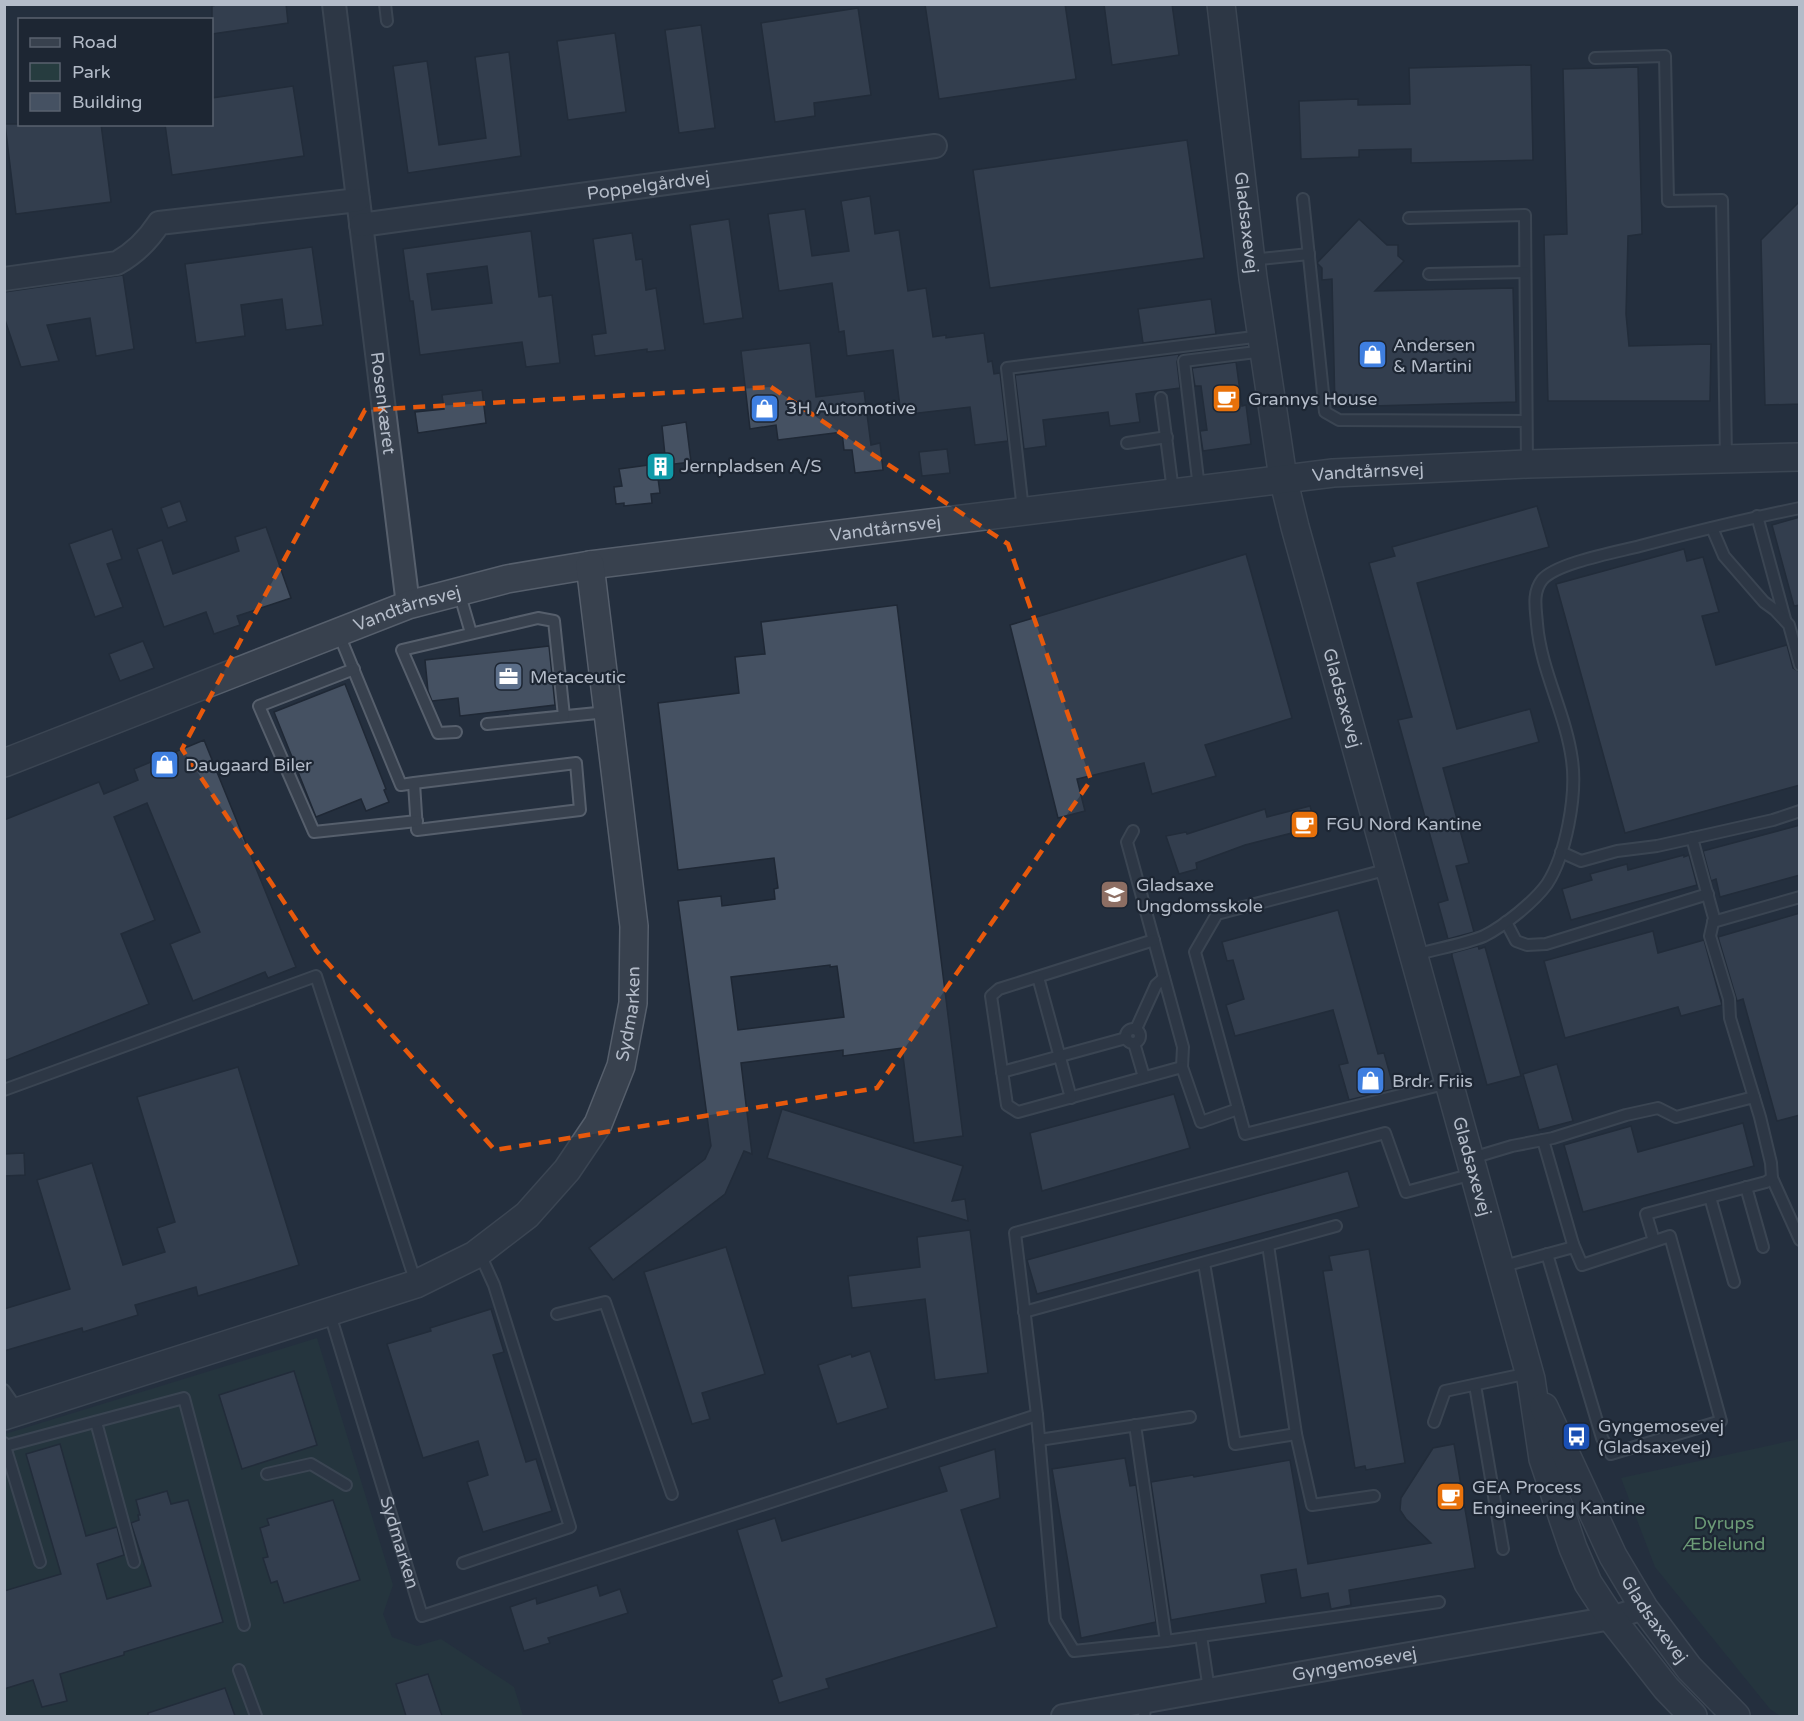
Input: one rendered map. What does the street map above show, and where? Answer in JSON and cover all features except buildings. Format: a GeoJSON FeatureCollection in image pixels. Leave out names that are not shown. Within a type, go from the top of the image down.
{"type":"FeatureCollection","features":[{"type":"Feature","properties":{"kind":"street","name":"Rosenkæret"},"geometry":{"type":"LineString","coordinates":[[334,4],[408,605]]}},
{"type":"Feature","properties":{"kind":"street","name":"Gladsaxevej"},"geometry":{"type":"LineString","coordinates":[[1221,4],[1251,260],[1283,478],[1294,527],[1530,1376],[1543,1459],[1588,1583],[1611,1618],[1666,1688],[1693,1716]]}},
{"type":"Feature","properties":{"kind":"street","name":"Poppelgårdvej"},"geometry":{"type":"LineString","coordinates":[[361,225],[935,146]]}},
{"type":"Feature","properties":{"kind":"street"},"geometry":{"type":"LineString","coordinates":[[4,279],[117,263],[149,239],[159,223],[358,200]]}},
{"type":"Feature","properties":{"kind":"street","name":"Vandtårnsvej"},"geometry":{"type":"LineString","coordinates":[[4,763],[408,605],[507,579],[590,565],[1333,473],[1527,464],[1800,457]]}},
{"type":"Feature","properties":{"kind":"street","name":"Sydmarken"},"geometry":{"type":"LineString","coordinates":[[10,1406],[416,1284],[478,1252],[527,1215],[567,1170],[598,1124],[621,1066],[633,1003],[634,926],[590,565]]}},
{"type":"Feature","properties":{"kind":"street","name":"Gladsaxevej"},"geometry":{"type":"LineString","coordinates":[[1530,1376],[1613,1556],[1644,1608],[1689,1668],[1736,1716]]}},
{"type":"Feature","properties":{"kind":"street","name":"Gyngemosevej"},"geometry":{"type":"LineString","coordinates":[[1063,1716],[1137,1710],[1209,1690],[1611,1618],[1644,1608]]}},
{"type":"Feature","properties":{"kind":"lane"},"geometry":{"type":"LineString","coordinates":[[385,4],[387,21]]}},
{"type":"Feature","properties":{"kind":"lane"},"geometry":{"type":"LineString","coordinates":[[1595,58],[1665,56],[1668,201],[1722,200],[1726,459]]}},
{"type":"Feature","properties":{"kind":"lane"},"geometry":{"type":"LineString","coordinates":[[1303,199],[1325,412],[1339,420],[1526,421]]}},
{"type":"Feature","properties":{"kind":"lane"},"geometry":{"type":"LineString","coordinates":[[1409,218],[1525,215],[1527,464]]}},
{"type":"Feature","properties":{"kind":"lane"},"geometry":{"type":"LineString","coordinates":[[1251,260],[1309,254]]}},
{"type":"Feature","properties":{"kind":"lane"},"geometry":{"type":"LineString","coordinates":[[1429,274],[1525,272]]}},
{"type":"Feature","properties":{"kind":"lane"},"geometry":{"type":"LineString","coordinates":[[1186,490],[1184,361],[1263,343]]}},
{"type":"Feature","properties":{"kind":"lane"},"geometry":{"type":"LineString","coordinates":[[1023,510],[1007,368],[1263,343]]}},
{"type":"Feature","properties":{"kind":"lane"},"geometry":{"type":"LineString","coordinates":[[1161,398],[1167,437],[1186,490]]}},
{"type":"Feature","properties":{"kind":"lane"},"geometry":{"type":"LineString","coordinates":[[1127,443],[1167,437]]}},
{"type":"Feature","properties":{"kind":"lane"},"geometry":{"type":"LineString","coordinates":[[1413,955],[1483,936],[1506,922],[1541,891],[1548,882],[1561,852],[1572,793],[1572,761],[1539,639],[1535,599],[1541,581],[1549,573],[1578,562],[1757,516],[1800,508]]}},
{"type":"Feature","properties":{"kind":"lane"},"geometry":{"type":"LineString","coordinates":[[1757,516],[1786,622]]}},
{"type":"Feature","properties":{"kind":"lane"},"geometry":{"type":"LineString","coordinates":[[1712,528],[1724,556],[1764,602],[1789,625],[1800,665]]}},
{"type":"Feature","properties":{"kind":"lane"},"geometry":{"type":"LineString","coordinates":[[459,592],[471,633]]}},
{"type":"Feature","properties":{"kind":"lane"},"geometry":{"type":"LineString","coordinates":[[456,732],[438,733],[402,650],[538,618],[554,621],[564,716]]}},
{"type":"Feature","properties":{"kind":"lane"},"geometry":{"type":"LineString","coordinates":[[338,632],[401,785],[414,783],[576,763],[580,810],[417,830],[414,783]]}},
{"type":"Feature","properties":{"kind":"lane"},"geometry":{"type":"LineString","coordinates":[[354,669],[259,706],[314,832],[417,821]]}},
{"type":"Feature","properties":{"kind":"lane"},"geometry":{"type":"LineString","coordinates":[[487,724],[608,712]]}},
{"type":"Feature","properties":{"kind":"lane"},"geometry":{"type":"LineString","coordinates":[[1561,852],[1581,861],[1617,851],[1657,846],[1773,820],[1800,811]]}},
{"type":"Feature","properties":{"kind":"lane"},"geometry":{"type":"LineString","coordinates":[[1133,831],[1127,842],[1183,1047],[1182,1067],[1201,1122],[1238,1109]]}},
{"type":"Feature","properties":{"kind":"lane"},"geometry":{"type":"LineString","coordinates":[[1692,838],[1714,918],[1710,936],[1729,999],[1730,1018],[1754,1097],[1771,1163],[1772,1178],[1800,1240]]}},
{"type":"Feature","properties":{"kind":"lane"},"geometry":{"type":"LineString","coordinates":[[1389,869],[1217,914],[1195,952],[1238,1109],[1245,1134],[1448,1083]]}},
{"type":"Feature","properties":{"kind":"lane"},"geometry":{"type":"LineString","coordinates":[[1506,922],[1516,941],[1527,945],[1546,944],[1708,894]]}},
{"type":"Feature","properties":{"kind":"lane"},"geometry":{"type":"LineString","coordinates":[[1713,922],[1800,897]]}},
{"type":"Feature","properties":{"kind":"lane"},"geometry":{"type":"LineString","coordinates":[[1154,940],[999,989],[992,996],[1007,1105],[1018,1112],[1182,1067]]}},
{"type":"Feature","properties":{"kind":"lane"},"geometry":{"type":"LineString","coordinates":[[4,1090],[316,976],[416,1284]]}},
{"type":"Feature","properties":{"kind":"lane"},"geometry":{"type":"LineString","coordinates":[[1038,976],[1071,1098]]}},
{"type":"Feature","properties":{"kind":"lane"},"geometry":{"type":"LineString","coordinates":[[1002,1072],[1130,1040],[1137,1043],[1141,1037],[1139,1030],[1136,1029],[1156,985],[1164,978]]}},
{"type":"Feature","properties":{"kind":"lane"},"geometry":{"type":"LineString","coordinates":[[1130,1040],[1144,1077]]}},
{"type":"Feature","properties":{"kind":"lane"},"geometry":{"type":"LineString","coordinates":[[1439,1602],[1074,1652],[1054,1620],[1037,1415],[1015,1233],[1385,1133],[1406,1192],[1472,1166],[1512,1146],[1543,1140],[1626,1115],[1658,1108],[1676,1117],[1754,1097]]}},
{"type":"Feature","properties":{"kind":"lane"},"geometry":{"type":"LineString","coordinates":[[1543,1140],[1573,1244],[1582,1265],[1670,1236],[1721,1421],[1611,1454],[1602,1438],[1547,1254]]}},
{"type":"Feature","properties":{"kind":"lane"},"geometry":{"type":"LineString","coordinates":[[1654,1241],[1646,1214],[1766,1182],[1772,1178]]}},
{"type":"Feature","properties":{"kind":"lane"},"geometry":{"type":"LineString","coordinates":[[1746,1187],[1763,1247]]}},
{"type":"Feature","properties":{"kind":"lane"},"geometry":{"type":"LineString","coordinates":[[1710,1197],[1734,1282]]}},
{"type":"Feature","properties":{"kind":"lane"},"geometry":{"type":"LineString","coordinates":[[1024,1312],[1336,1226]]}},
{"type":"Feature","properties":{"kind":"lane"},"geometry":{"type":"LineString","coordinates":[[1500,1267],[1570,1248],[1573,1244]]}},
{"type":"Feature","properties":{"kind":"lane"},"geometry":{"type":"LineString","coordinates":[[1268,1245],[1296,1434],[1312,1505],[1374,1496]]}},
{"type":"Feature","properties":{"kind":"lane"},"geometry":{"type":"LineString","coordinates":[[463,1563],[570,1527],[494,1285],[478,1252]]}},
{"type":"Feature","properties":{"kind":"lane"},"geometry":{"type":"LineString","coordinates":[[1204,1263],[1235,1444],[1296,1434]]}},
{"type":"Feature","properties":{"kind":"lane"},"geometry":{"type":"LineString","coordinates":[[557,1314],[605,1302],[672,1494]]}},
{"type":"Feature","properties":{"kind":"lane","name":"Sydmarken"},"geometry":{"type":"LineString","coordinates":[[329,1311],[422,1616],[578,1567],[1037,1415]]}},
{"type":"Feature","properties":{"kind":"lane"},"geometry":{"type":"LineString","coordinates":[[1434,1422],[1445,1391],[1530,1376]]}},
{"type":"Feature","properties":{"kind":"lane"},"geometry":{"type":"LineString","coordinates":[[1475,1385],[1503,1549]]}},
{"type":"Feature","properties":{"kind":"lane"},"geometry":{"type":"LineString","coordinates":[[40,1562],[5,1445],[184,1398],[244,1625]]}},
{"type":"Feature","properties":{"kind":"lane"},"geometry":{"type":"LineString","coordinates":[[1039,1440],[1190,1417]]}},
{"type":"Feature","properties":{"kind":"lane"},"geometry":{"type":"LineString","coordinates":[[96,1422],[134,1562]]}},
{"type":"Feature","properties":{"kind":"lane"},"geometry":{"type":"LineString","coordinates":[[1135,1425],[1166,1641]]}},
{"type":"Feature","properties":{"kind":"lane"},"geometry":{"type":"LineString","coordinates":[[267,1474],[311,1464],[346,1485]]}},
{"type":"Feature","properties":{"kind":"lane"},"geometry":{"type":"LineString","coordinates":[[1201,1636],[1209,1690]]}},
{"type":"Feature","properties":{"kind":"lane"},"geometry":{"type":"LineString","coordinates":[[239,1670],[256,1716]]}},
{"type":"Feature","properties":{"kind":"highlighted area"},"geometry":{"type":"Polygon","coordinates":[[[771,387],[1008,544],[1091,780],[877,1088],[495,1150],[316,950],[182,749],[365,410],[771,387]]]}},
{"type":"Feature","properties":{"kind":"green space"},"geometry":{"type":"Polygon","coordinates":[[[317,1338],[393,1585],[383,1614],[392,1637],[417,1646],[441,1639],[514,1687],[523,1716],[5,1716],[5,1434],[317,1338]]]}},
{"type":"Feature","properties":{"kind":"green space","name":"Dyrups Æblelund"},"geometry":{"type":"Polygon","coordinates":[[[1799,1439],[1799,1716],[1780,1716],[1770,1709],[1655,1567],[1621,1478],[1799,1439]]]}},
{"type":"Feature","properties":{"kind":"place","name":"Andersen & Martini"},"geometry":{"type":"Point","coordinates":[1372,355]}},
{"type":"Feature","properties":{"kind":"place","name":"Grannys House"},"geometry":{"type":"Point","coordinates":[1227,399]}},
{"type":"Feature","properties":{"kind":"place","name":"3H Automotive"},"geometry":{"type":"Point","coordinates":[765,408]}},
{"type":"Feature","properties":{"kind":"place","name":"Jernpladsen A/S"},"geometry":{"type":"Point","coordinates":[660,466]}},
{"type":"Feature","properties":{"kind":"place","name":"Metaceutic"},"geometry":{"type":"Point","coordinates":[509,677]}},
{"type":"Feature","properties":{"kind":"place","name":"Daugaard Biler"},"geometry":{"type":"Point","coordinates":[164,765]}},
{"type":"Feature","properties":{"kind":"place","name":"FGU Nord Kantine"},"geometry":{"type":"Point","coordinates":[1305,824]}},
{"type":"Feature","properties":{"kind":"place","name":"Gladsaxe Ungdomsskole"},"geometry":{"type":"Point","coordinates":[1115,895]}},
{"type":"Feature","properties":{"kind":"place","name":"Brdr. Friis"},"geometry":{"type":"Point","coordinates":[1371,1081]}},
{"type":"Feature","properties":{"kind":"place","name":"Gyngemosevej (Gladsaxevej)"},"geometry":{"type":"Point","coordinates":[1577,1436]}},
{"type":"Feature","properties":{"kind":"place","name":"GEA Process Engineering Kantine"},"geometry":{"type":"Point","coordinates":[1451,1497]}}]}
